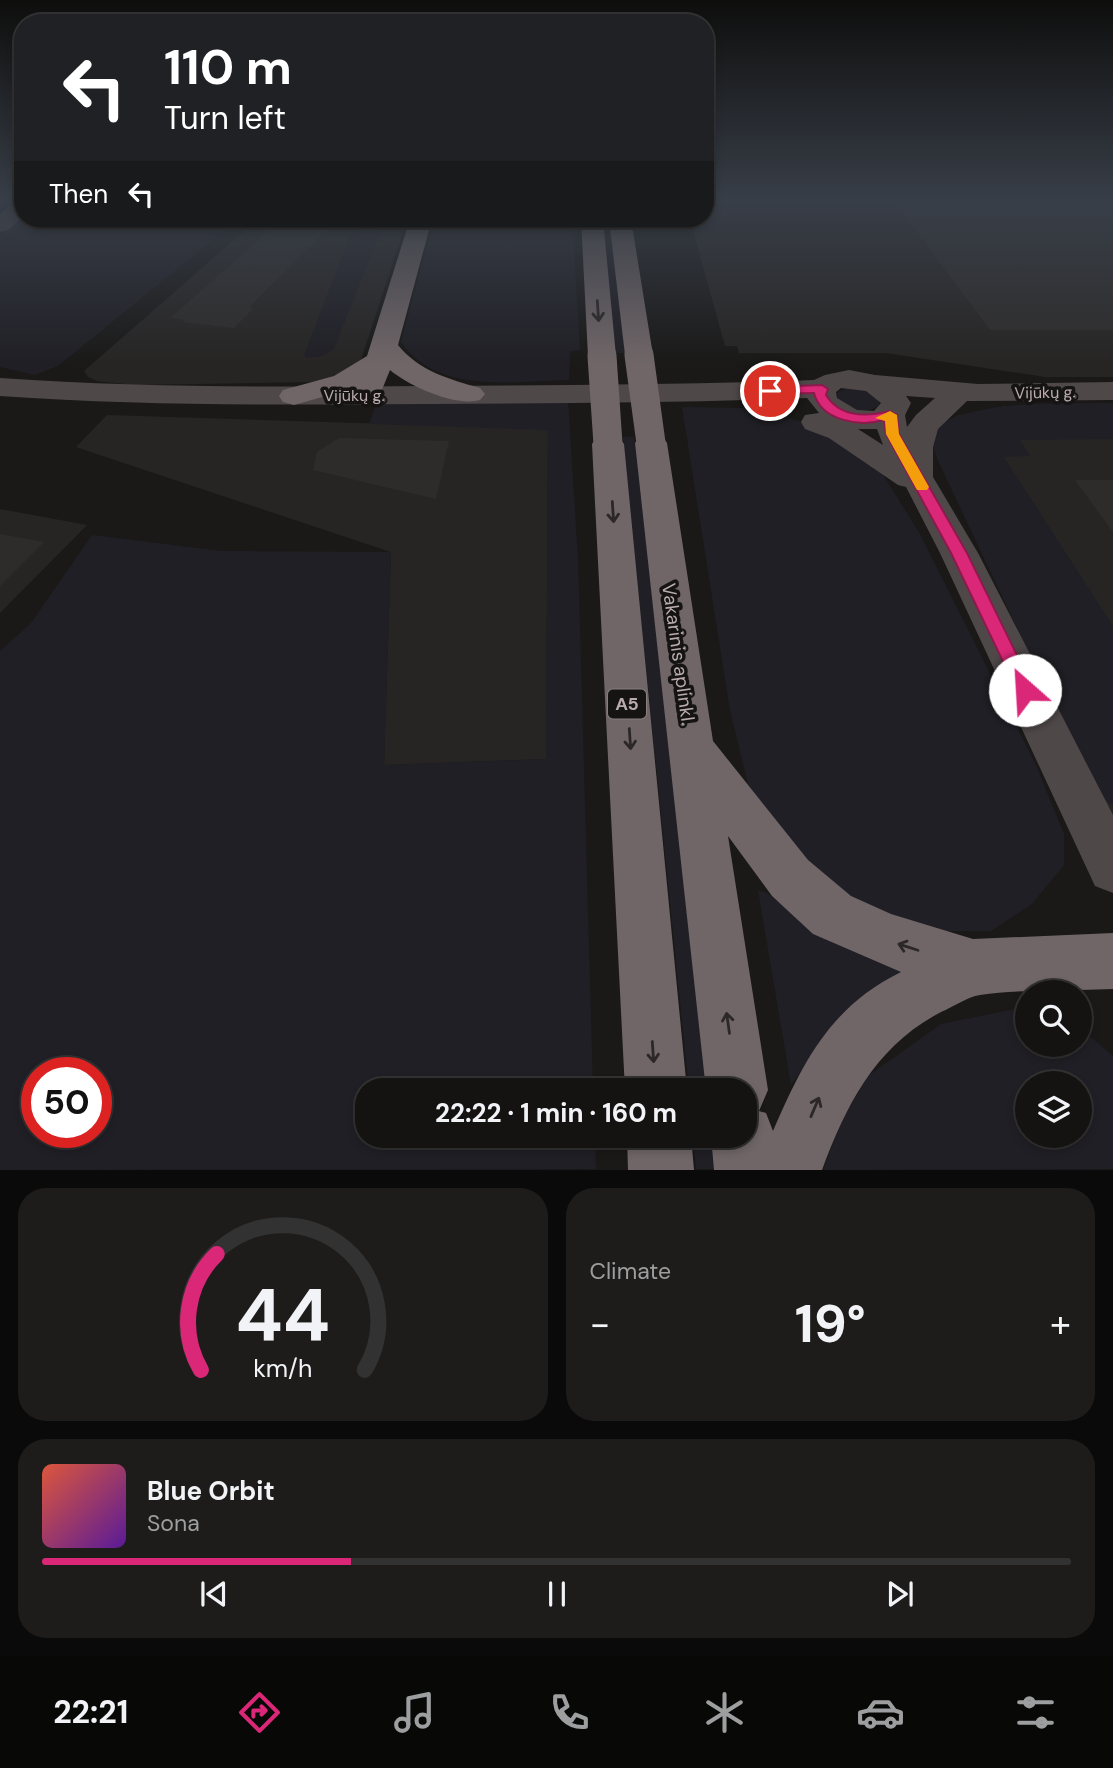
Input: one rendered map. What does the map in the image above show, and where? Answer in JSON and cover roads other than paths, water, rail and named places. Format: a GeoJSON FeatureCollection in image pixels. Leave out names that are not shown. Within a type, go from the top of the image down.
{"type":"FeatureCollection","features":[{"type":"Feature","properties":{"kind":"highway"},"geometry":{"type":"LineString","coordinates":[[366,396],[410,255]]}},
{"type":"Feature","properties":{"kind":"highway","name":"A5"},"geometry":{"type":"LineString","coordinates":[[595,255],[655,1078]]}},
{"type":"Feature","properties":{"kind":"highway","name":"Vakarinis aplinkl."},"geometry":{"type":"LineString","coordinates":[[627,255],[735,1078]]}},
{"type":"Feature","properties":{"kind":"highway"},"geometry":{"type":"LineString","coordinates":[[381,353],[413,375],[470,394]]}},
{"type":"Feature","properties":{"kind":"highway"},"geometry":{"type":"LineString","coordinates":[[294,396],[344,382],[381,353]]}},
{"type":"Feature","properties":{"kind":"highway"},"geometry":{"type":"LineString","coordinates":[[691,747],[790,878],[832,915],[887,940],[973,967],[1113,961]]}},
{"type":"Feature","properties":{"kind":"highway"},"geometry":{"type":"LineString","coordinates":[[789,1170],[827,1081],[856,1038],[896,1006],[973,967]]}},
{"type":"Feature","properties":{"kind":"highway"},"geometry":{"type":"LineString","coordinates":[[660,1148],[662,1170]]}},
{"type":"Feature","properties":{"kind":"highway"},"geometry":{"type":"LineString","coordinates":[[744,1148],[747,1170]]}},
{"type":"Feature","properties":{"kind":"main road","name":"Vijūkų g."},"geometry":{"type":"LineString","coordinates":[[835,406],[837,380],[849,379],[967,395],[1113,391]]}},
{"type":"Feature","properties":{"kind":"main road"},"geometry":{"type":"LineString","coordinates":[[874,384],[892,396],[896,403],[892,434],[959,553],[1113,868]]}},
{"type":"Feature","properties":{"kind":"main road","name":"Vijūkų g."},"geometry":{"type":"LineString","coordinates":[[2,386],[100,394],[294,396],[704,393],[835,406],[871,420],[893,412],[967,395]]}},
{"type":"Feature","properties":{"kind":"main road","name":"Vijūkų g."},"geometry":{"type":"LineString","coordinates":[[704,393],[748,400],[835,406]]}},
{"type":"Feature","properties":{"kind":"main road"},"geometry":{"type":"LineString","coordinates":[[917,481],[916,442],[923,422],[967,395]]}},
{"type":"Feature","properties":{"kind":"main road"},"geometry":{"type":"LineString","coordinates":[[748,400],[840,431],[917,481]]}},
{"type":"Feature","properties":{"kind":"main road"},"geometry":{"type":"LineString","coordinates":[[835,406],[870,435],[917,481]]}}]}
